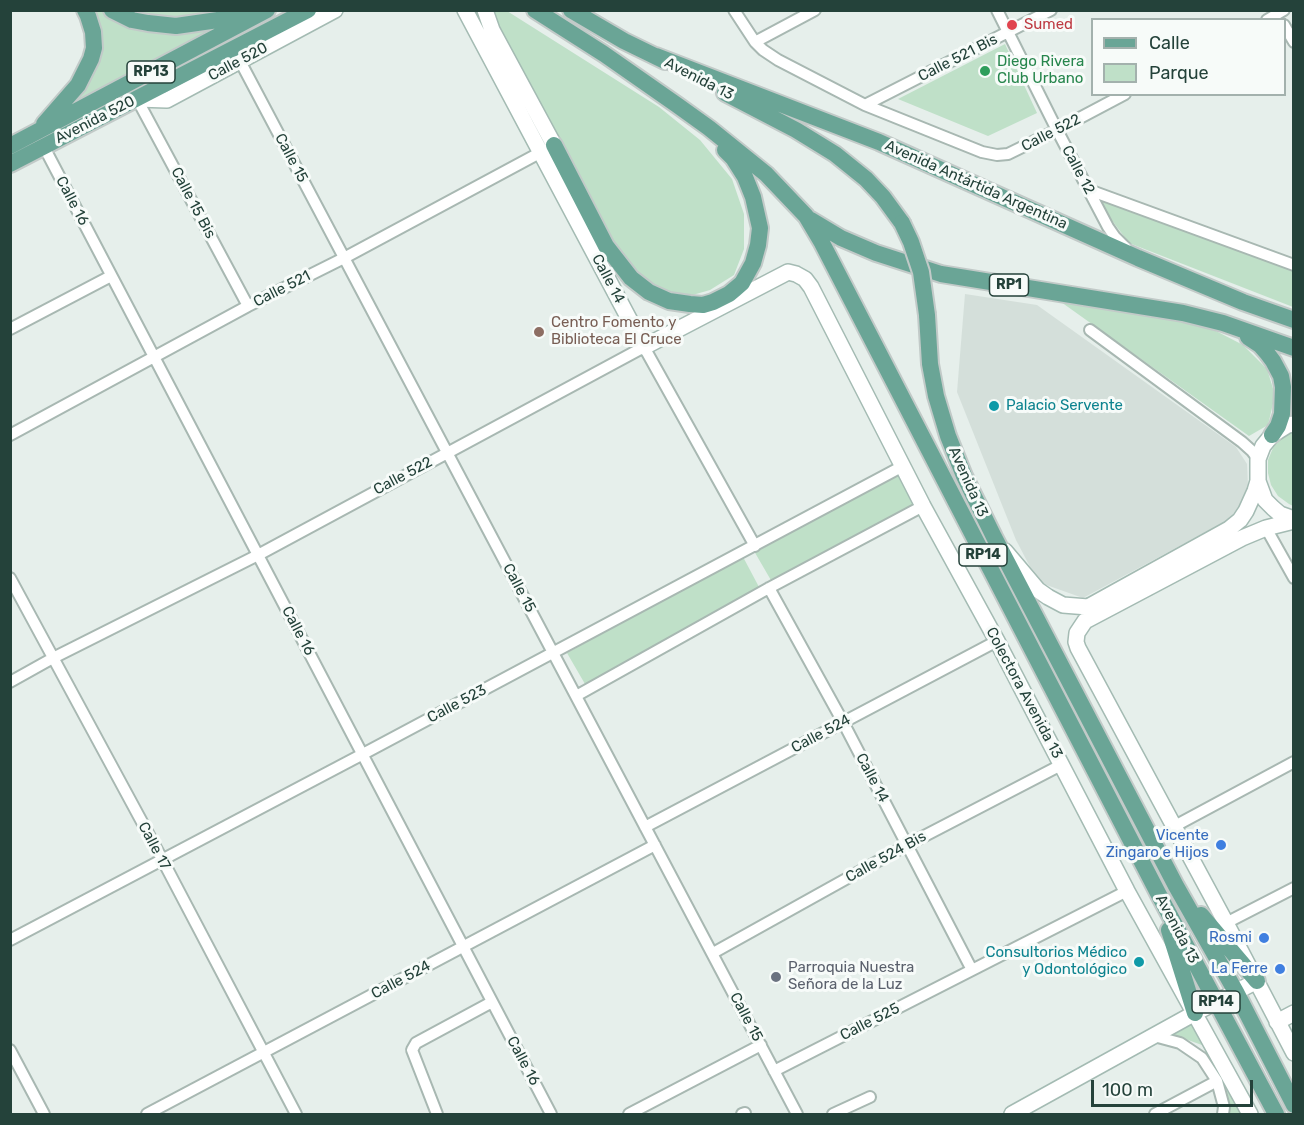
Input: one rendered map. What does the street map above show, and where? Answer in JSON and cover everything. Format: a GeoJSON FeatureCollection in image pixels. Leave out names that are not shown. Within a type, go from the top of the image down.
{"type":"FeatureCollection","features":[{"type":"Feature","properties":{"kind":"main road"},"geometry":{"type":"LineString","coordinates":[[39,140],[78,85],[91,59],[94,48],[93,32],[85,10]]}},
{"type":"Feature","properties":{"kind":"main road"},"geometry":{"type":"LineString","coordinates":[[112,10],[126,17],[148,23],[176,26],[218,20],[258,10]]}},
{"type":"Feature","properties":{"kind":"main road","name":"Avenida 520"},"geometry":{"type":"LineString","coordinates":[[10,164],[39,140],[267,10]]}},
{"type":"Feature","properties":{"kind":"main road","name":"Avenida 520"},"geometry":{"type":"LineString","coordinates":[[10,147],[39,140],[137,99],[308,10]]}},
{"type":"Feature","properties":{"kind":"main road","name":"Avenida 13"},"geometry":{"type":"LineString","coordinates":[[535,10],[604,54],[709,128],[766,174],[806,216],[1159,895],[1276,1114]]}},
{"type":"Feature","properties":{"kind":"main road","name":"Avenida 13"},"geometry":{"type":"LineString","coordinates":[[571,10],[624,41],[796,130],[835,154],[866,179],[898,216],[911,242],[921,272],[932,380],[948,436],[964,476],[1176,886],[1236,992],[1293,1106]]}},
{"type":"Feature","properties":{"kind":"main road","name":"Avenida Antártida Argentina"},"geometry":{"type":"LineString","coordinates":[[656,56],[879,142],[1138,258],[1243,302],[1293,320]]}},
{"type":"Feature","properties":{"kind":"main road"},"geometry":{"type":"LineString","coordinates":[[547,149],[606,246],[631,278],[649,292],[669,301],[702,305],[722,298],[742,283],[753,263],[760,228],[753,197],[745,177],[733,158],[715,140],[709,128]]}},
{"type":"Feature","properties":{"kind":"main road","name":"RP1"},"geometry":{"type":"LineString","coordinates":[[806,216],[841,238],[876,253],[941,274],[1183,313],[1223,323]]}},
{"type":"Feature","properties":{"kind":"main road"},"geometry":{"type":"LineString","coordinates":[[1223,323],[1293,348]]}},
{"type":"Feature","properties":{"kind":"main road"},"geometry":{"type":"LineString","coordinates":[[1223,323],[1260,345],[1281,376],[1282,414],[1272,435]]}},
{"type":"Feature","properties":{"kind":"main road"},"geometry":{"type":"LineString","coordinates":[[1176,886],[1257,981]]}},
{"type":"Feature","properties":{"kind":"main road"},"geometry":{"type":"LineString","coordinates":[[1159,895],[1195,1013]]}},
{"type":"Feature","properties":{"kind":"street","name":"Calle 520"},"geometry":{"type":"LineString","coordinates":[[137,99],[167,100],[335,10]]}},
{"type":"Feature","properties":{"kind":"street","name":"Calle 14"},"geometry":{"type":"LineString","coordinates":[[465,10],[547,149]]}},
{"type":"Feature","properties":{"kind":"street","name":"Calle 14"},"geometry":{"type":"LineString","coordinates":[[485,10],[547,149],[644,347],[754,546]]}},
{"type":"Feature","properties":{"kind":"street"},"geometry":{"type":"LineString","coordinates":[[734,10],[754,42],[815,10]]}},
{"type":"Feature","properties":{"kind":"street","name":"Calle 12"},"geometry":{"type":"LineString","coordinates":[[997,10],[1108,227],[1115,237],[1138,258]]}},
{"type":"Feature","properties":{"kind":"street","name":"Calle 521 Bis"},"geometry":{"type":"LineString","coordinates":[[865,105],[1051,10]]}},
{"type":"Feature","properties":{"kind":"street","name":"Avenida Antártida Argentina"},"geometry":{"type":"LineString","coordinates":[[754,42],[778,60],[865,105],[982,152],[997,155],[1008,154]]}},
{"type":"Feature","properties":{"kind":"street","name":"Calle 15"},"geometry":{"type":"LineString","coordinates":[[240,62],[797,1114]]}},
{"type":"Feature","properties":{"kind":"street","name":"Calle 522"},"geometry":{"type":"LineString","coordinates":[[1008,154],[1121,96]]}},
{"type":"Feature","properties":{"kind":"street","name":"Calle 15 Bis"},"geometry":{"type":"LineString","coordinates":[[137,99],[248,306]]}},
{"type":"Feature","properties":{"kind":"street","name":"Calle 16"},"geometry":{"type":"LineString","coordinates":[[39,140],[551,1114]]}},
{"type":"Feature","properties":{"kind":"street","name":"Calle 521"},"geometry":{"type":"LineString","coordinates":[[10,435],[248,306],[344,258],[547,149]]}},
{"type":"Feature","properties":{"kind":"street"},"geometry":{"type":"LineString","coordinates":[[1089,190],[1293,265]]}},
{"type":"Feature","properties":{"kind":"street","name":"Calle 522"},"geometry":{"type":"LineString","coordinates":[[10,682],[258,555],[447,452],[788,272],[796,274]]}},
{"type":"Feature","properties":{"kind":"street","name":"Colectora Avenida 13"},"geometry":{"type":"LineString","coordinates":[[796,274],[805,279],[811,287],[923,506],[997,641],[1127,891],[1250,1114]]}},
{"type":"Feature","properties":{"kind":"street"},"geometry":{"type":"LineString","coordinates":[[10,329],[111,276]]}},
{"type":"Feature","properties":{"kind":"street"},"geometry":{"type":"LineString","coordinates":[[1090,330],[1242,442],[1258,459]]}},
{"type":"Feature","properties":{"kind":"street"},"geometry":{"type":"LineString","coordinates":[[994,537],[1038,590],[1063,605],[1088,607],[1229,529],[1240,520],[1255,491],[1258,481],[1258,459],[1263,446],[1272,435],[1293,424]]}},
{"type":"Feature","properties":{"kind":"street","name":"Calle 523"},"geometry":{"type":"LineString","coordinates":[[10,940],[903,466]]}},
{"type":"Feature","properties":{"kind":"street"},"geometry":{"type":"LineString","coordinates":[[1258,481],[1265,500],[1280,514],[1293,520]]}},
{"type":"Feature","properties":{"kind":"street"},"geometry":{"type":"LineString","coordinates":[[576,696],[768,588],[923,506]]}},
{"type":"Feature","properties":{"kind":"street"},"geometry":{"type":"LineString","coordinates":[[1291,1044],[1277,1022],[1076,642],[1077,633],[1085,621],[1242,538],[1293,520]]}},
{"type":"Feature","properties":{"kind":"street"},"geometry":{"type":"LineString","coordinates":[[1266,528],[1293,578]]}},
{"type":"Feature","properties":{"kind":"street","name":"Calle 17"},"geometry":{"type":"LineString","coordinates":[[10,578],[162,859],[296,1114]]}},
{"type":"Feature","properties":{"kind":"street","name":"Calle 14"},"geometry":{"type":"LineString","coordinates":[[768,588],[843,722],[972,970]]}},
{"type":"Feature","properties":{"kind":"street","name":"Calle 524"},"geometry":{"type":"LineString","coordinates":[[645,827],[997,641]]}},
{"type":"Feature","properties":{"kind":"street"},"geometry":{"type":"LineString","coordinates":[[1173,827],[1293,762]]}},
{"type":"Feature","properties":{"kind":"street","name":"Calle 524 Bis"},"geometry":{"type":"LineString","coordinates":[[712,953],[907,845],[1061,765]]}},
{"type":"Feature","properties":{"kind":"street","name":"Calle 524"},"geometry":{"type":"LineString","coordinates":[[147,1114],[655,845]]}},
{"type":"Feature","properties":{"kind":"street"},"geometry":{"type":"LineString","coordinates":[[1226,923],[1293,888]]}},
{"type":"Feature","properties":{"kind":"street","name":"Calle 525"},"geometry":{"type":"LineString","coordinates":[[774,1071],[1127,891]]}},
{"type":"Feature","properties":{"kind":"street"},"geometry":{"type":"LineString","coordinates":[[1020,1112],[1195,1013],[1257,981]]}},
{"type":"Feature","properties":{"kind":"street"},"geometry":{"type":"LineString","coordinates":[[437,1114],[412,1050],[416,1043],[492,1002]]}},
{"type":"Feature","properties":{"kind":"street"},"geometry":{"type":"LineString","coordinates":[[1277,1022],[1293,1013]]}},
{"type":"Feature","properties":{"kind":"street"},"geometry":{"type":"LineString","coordinates":[[1154,1036],[1180,1043],[1202,1058],[1218,1081],[1224,1114]]}},
{"type":"Feature","properties":{"kind":"street"},"geometry":{"type":"LineString","coordinates":[[628,1114],[761,1045]]}},
{"type":"Feature","properties":{"kind":"street"},"geometry":{"type":"LineString","coordinates":[[10,1050],[44,1114]]}},
{"type":"Feature","properties":{"kind":"street"},"geometry":{"type":"LineString","coordinates":[[1155,1114],[1218,1081]]}},
{"type":"Feature","properties":{"kind":"street"},"geometry":{"type":"LineString","coordinates":[[833,1114],[870,1097]]}},
{"type":"Feature","properties":{"kind":"street"},"geometry":{"type":"LineString","coordinates":[[650,1103],[657,1114]]}},
{"type":"Feature","properties":{"kind":"shaded area"},"geometry":{"type":"Polygon","coordinates":[[[965,294],[1037,305],[1236,447],[1247,464],[1248,486],[1242,505],[1226,521],[1083,598],[1038,582],[1016,540],[957,392],[965,294]]]}},
{"type":"Feature","properties":{"kind":"green space"},"geometry":{"type":"Polygon","coordinates":[[[94,11],[222,25],[60,115],[100,30],[94,11]]]}},
{"type":"Feature","properties":{"kind":"green space"},"geometry":{"type":"Polygon","coordinates":[[[129,11],[232,11],[219,15],[153,18],[129,11]]]}},
{"type":"Feature","properties":{"kind":"green space"},"geometry":{"type":"Polygon","coordinates":[[[493,11],[507,11],[659,107],[700,140],[732,179],[744,214],[744,249],[734,275],[710,290],[689,296],[668,294],[638,277],[619,253],[497,27],[493,11]]]}},
{"type":"Feature","properties":{"kind":"green space","name":"Diego Rivera Club Urbano"},"geometry":{"type":"Polygon","coordinates":[[[1005,44],[1037,113],[988,136],[898,99],[1005,44]]]}},
{"type":"Feature","properties":{"kind":"green space"},"geometry":{"type":"Polygon","coordinates":[[[1089,190],[1293,268],[1293,307],[1129,243],[1089,190]]]}},
{"type":"Feature","properties":{"kind":"green space"},"geometry":{"type":"Polygon","coordinates":[[[1061,302],[1190,322],[1218,332],[1243,345],[1267,369],[1275,395],[1268,425],[1249,436],[1061,302]]]}},
{"type":"Feature","properties":{"kind":"green space"},"geometry":{"type":"Polygon","coordinates":[[[1293,430],[1293,506],[1278,496],[1271,485],[1268,460],[1280,438],[1293,430]]]}},
{"type":"Feature","properties":{"kind":"green space"},"geometry":{"type":"Polygon","coordinates":[[[898,474],[915,505],[772,582],[754,551],[898,474]]]}},
{"type":"Feature","properties":{"kind":"green space"},"geometry":{"type":"Polygon","coordinates":[[[742,555],[759,587],[585,684],[567,653],[742,555]]]}},
{"type":"Feature","properties":{"kind":"green space"},"geometry":{"type":"Polygon","coordinates":[[[1192,1023],[1243,1114],[1227,1114],[1221,1082],[1202,1045],[1171,1034],[1192,1023]]]}},
{"type":"Feature","properties":{"kind":"place","name":"Sumed"},"geometry":{"type":"Point","coordinates":[1012,25]}},
{"type":"Feature","properties":{"kind":"place","name":"Diego Rivera Club Urbano"},"geometry":{"type":"Point","coordinates":[985,71]}},
{"type":"Feature","properties":{"kind":"place","name":"Centro Fomento y Biblioteca El Cruce"},"geometry":{"type":"Point","coordinates":[539,332]}},
{"type":"Feature","properties":{"kind":"place","name":"Palacio Servente"},"geometry":{"type":"Point","coordinates":[994,406]}},
{"type":"Feature","properties":{"kind":"place","name":"Vicente Zingaro e Hijos"},"geometry":{"type":"Point","coordinates":[1221,845]}},
{"type":"Feature","properties":{"kind":"place","name":"Rosmi"},"geometry":{"type":"Point","coordinates":[1264,938]}},
{"type":"Feature","properties":{"kind":"place","name":"Consultorios Médico y Odontológico"},"geometry":{"type":"Point","coordinates":[1139,962]}},
{"type":"Feature","properties":{"kind":"place","name":"La Ferre"},"geometry":{"type":"Point","coordinates":[1280,969]}},
{"type":"Feature","properties":{"kind":"place","name":"Parroquia Nuestra Señora de la Luz"},"geometry":{"type":"Point","coordinates":[776,977]}}]}
